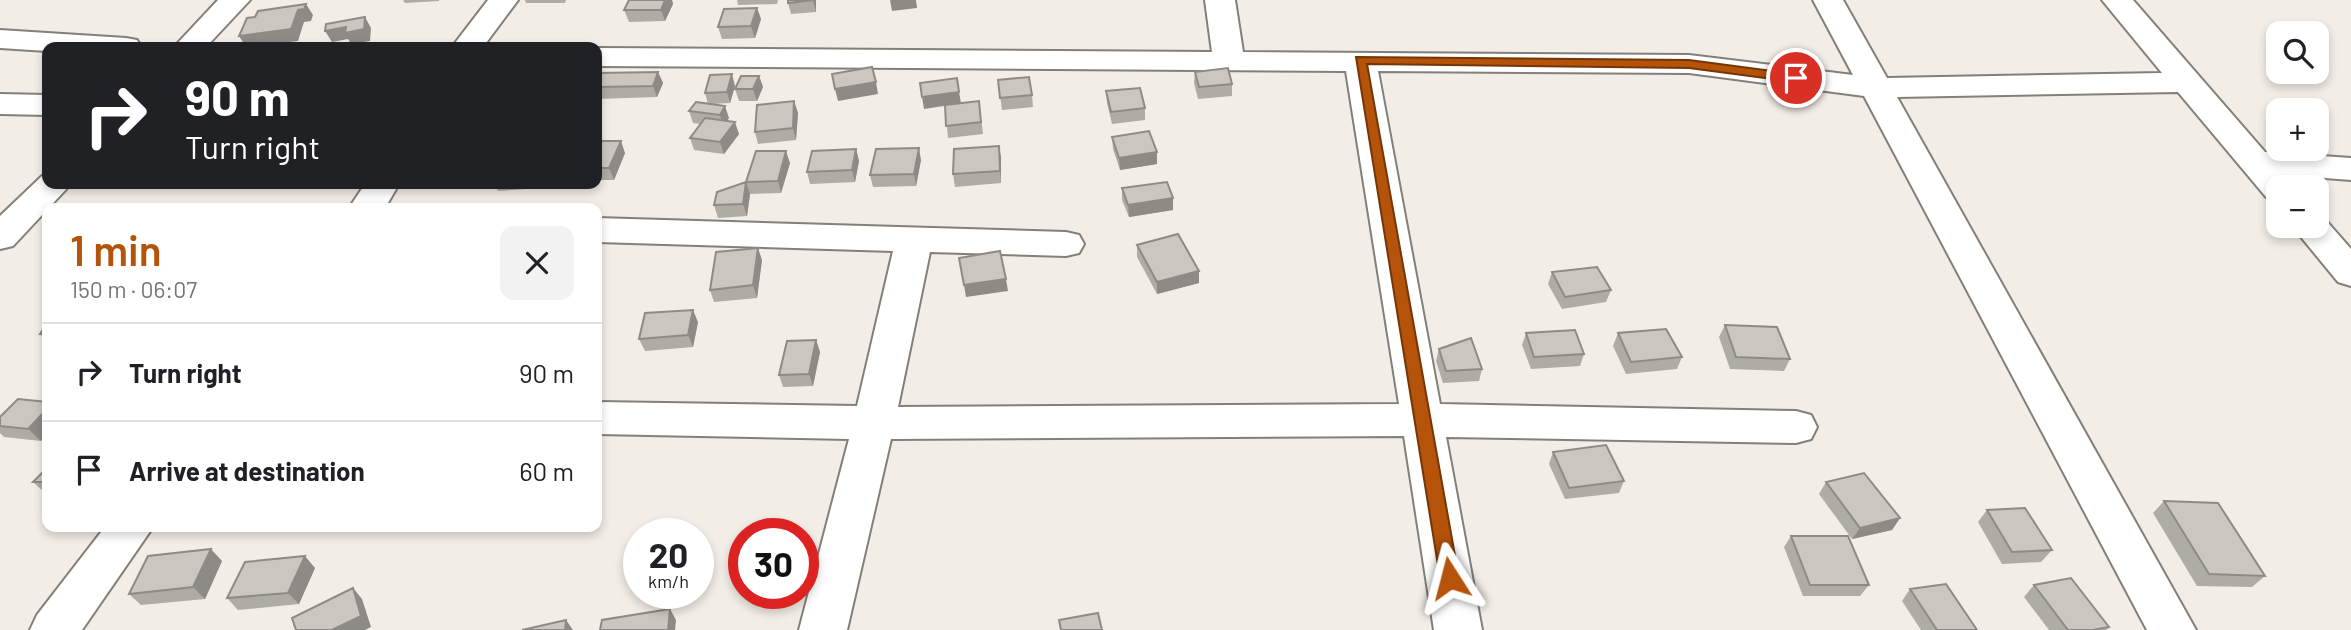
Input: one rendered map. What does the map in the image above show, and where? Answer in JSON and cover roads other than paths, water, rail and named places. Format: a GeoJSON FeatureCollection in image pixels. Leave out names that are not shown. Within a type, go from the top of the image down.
{"type":"FeatureCollection","features":[{"type":"Feature","properties":{"kind":"street"},"geometry":{"type":"LineString","coordinates":[[194,42],[235,0]]}},
{"type":"Feature","properties":{"kind":"street"},"geometry":{"type":"LineString","coordinates":[[471,42],[503,0]]}},
{"type":"Feature","properties":{"kind":"street"},"geometry":{"type":"LineString","coordinates":[[1220,0],[1229,60]]}},
{"type":"Feature","properties":{"kind":"street"},"geometry":{"type":"LineString","coordinates":[[1828,0],[2172,630]]}},
{"type":"Feature","properties":{"kind":"street"},"geometry":{"type":"LineString","coordinates":[[2117,0],[2267,175]]}},
{"type":"Feature","properties":{"kind":"street"},"geometry":{"type":"LineString","coordinates":[[0,39],[48,42]]}},
{"type":"Feature","properties":{"kind":"street"},"geometry":{"type":"LineString","coordinates":[[602,57],[1689,64],[1877,88],[2188,82]]}},
{"type":"Feature","properties":{"kind":"street"},"geometry":{"type":"LineString","coordinates":[[1360,60],[1458,630]]}},
{"type":"Feature","properties":{"kind":"street"},"geometry":{"type":"LineString","coordinates":[[0,104],[42,105]]}},
{"type":"Feature","properties":{"kind":"street"},"geometry":{"type":"LineString","coordinates":[[2256,162],[2351,169]]}},
{"type":"Feature","properties":{"kind":"street"},"geometry":{"type":"LineString","coordinates":[[0,237],[49,189]]}},
{"type":"Feature","properties":{"kind":"street"},"geometry":{"type":"LineString","coordinates":[[602,230],[1066,244]]}},
{"type":"Feature","properties":{"kind":"street"},"geometry":{"type":"LineString","coordinates":[[2320,238],[2351,273]]}},
{"type":"Feature","properties":{"kind":"street"},"geometry":{"type":"LineString","coordinates":[[822,630],[874,422],[914,240]]}},
{"type":"Feature","properties":{"kind":"street"},"geometry":{"type":"LineString","coordinates":[[602,418],[874,422],[1424,421],[1796,427]]}},
{"type":"Feature","properties":{"kind":"street"},"geometry":{"type":"LineString","coordinates":[[54,630],[127,532]]}}]}
